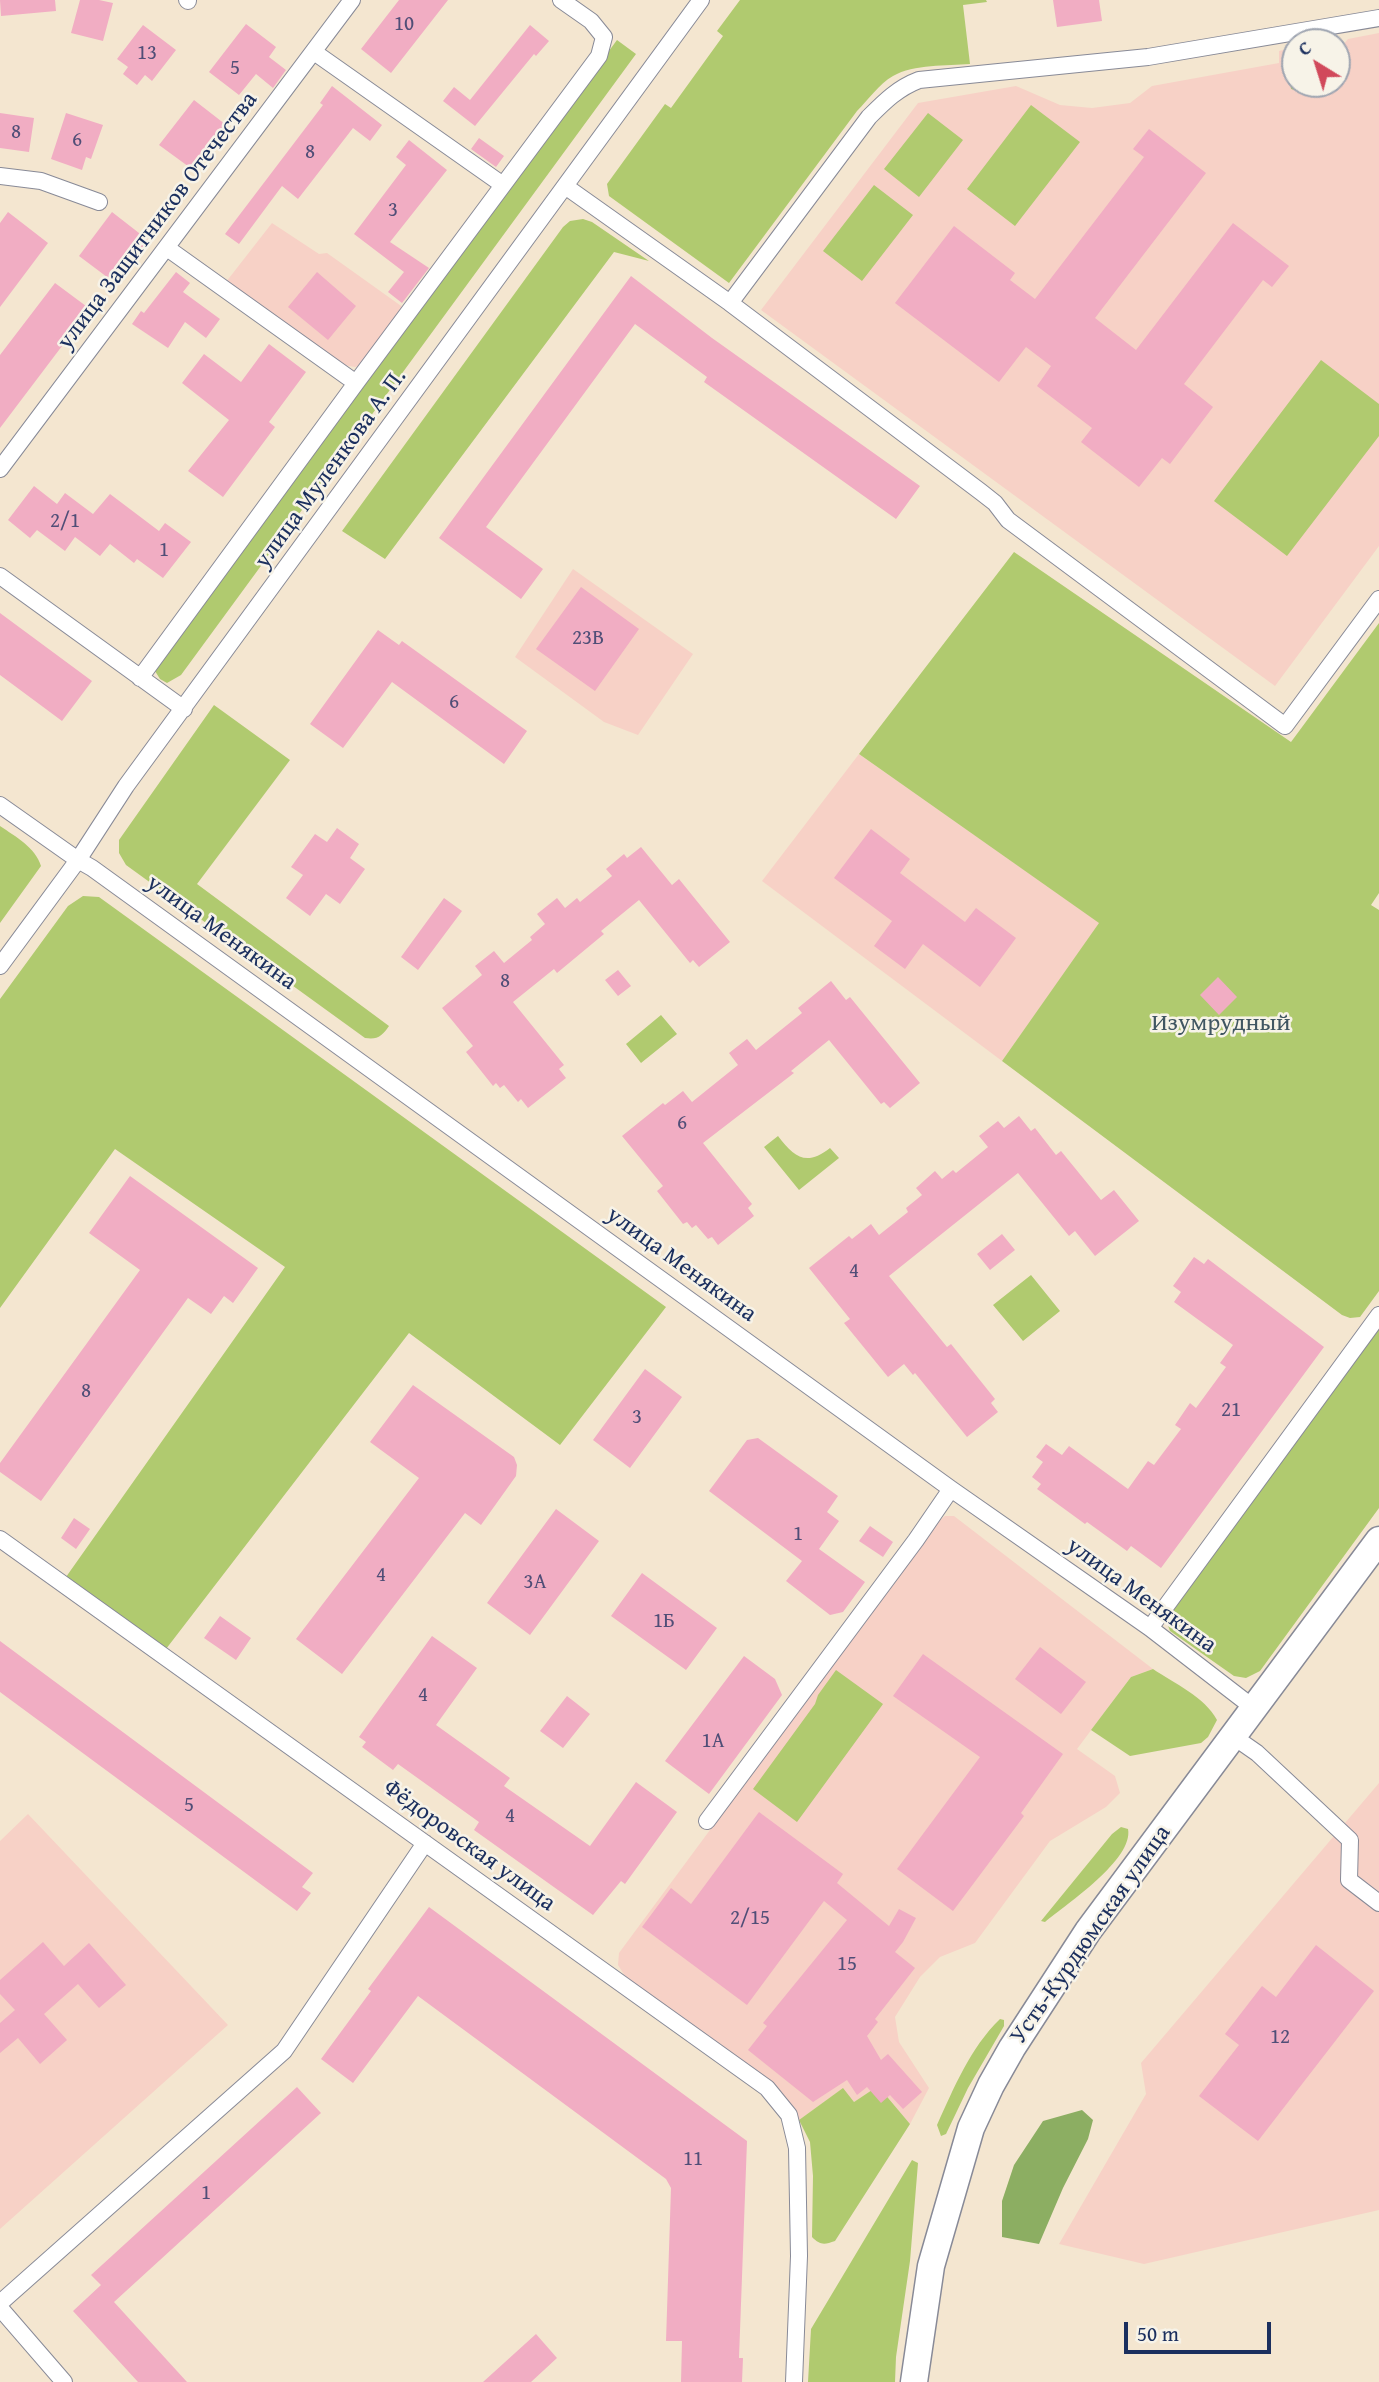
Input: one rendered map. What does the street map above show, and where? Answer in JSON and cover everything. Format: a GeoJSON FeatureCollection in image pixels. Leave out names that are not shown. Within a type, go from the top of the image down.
{"type":"FeatureCollection","features":[{"type":"Feature","properties":{"kind":"main road","name":"Усть-Курдюмская улица"},"geometry":{"type":"LineString","coordinates":[[914,2382],[931,2266],[971,2128],[991,2085],[1037,2007],[1088,1931],[1379,1541]]}},
{"type":"Feature","properties":{"kind":"street","name":"улица Защитников Отечества"},"geometry":{"type":"LineString","coordinates":[[0,469],[352,0]]}},
{"type":"Feature","properties":{"kind":"street"},"geometry":{"type":"LineString","coordinates":[[141,678],[356,383],[600,56],[604,37],[591,21],[561,0]]}},
{"type":"Feature","properties":{"kind":"street","name":"улица Муленкова А. П."},"geometry":{"type":"LineString","coordinates":[[0,966],[78,860],[108,810],[701,0]]}},
{"type":"Feature","properties":{"kind":"street"},"geometry":{"type":"LineString","coordinates":[[730,303],[869,117],[902,87],[919,80],[1148,57],[1379,18]]}},
{"type":"Feature","properties":{"kind":"street"},"geometry":{"type":"LineString","coordinates":[[314,52],[503,185]]}},
{"type":"Feature","properties":{"kind":"street"},"geometry":{"type":"LineString","coordinates":[[0,176],[41,181],[99,202]]}},
{"type":"Feature","properties":{"kind":"street"},"geometry":{"type":"LineString","coordinates":[[565,186],[730,303],[981,492],[1018,527],[1285,726],[1379,599]]}},
{"type":"Feature","properties":{"kind":"street"},"geometry":{"type":"LineString","coordinates":[[167,248],[356,383]]}},
{"type":"Feature","properties":{"kind":"street"},"geometry":{"type":"LineString","coordinates":[[0,576],[184,709]]}},
{"type":"Feature","properties":{"kind":"street","name":"улица Менякина"},"geometry":{"type":"LineString","coordinates":[[0,805],[103,876],[951,1489],[1150,1628],[1255,1709]]}},
{"type":"Feature","properties":{"kind":"street"},"geometry":{"type":"LineString","coordinates":[[1150,1628],[1379,1315]]}},
{"type":"Feature","properties":{"kind":"street"},"geometry":{"type":"LineString","coordinates":[[707,1821],[951,1489]]}},
{"type":"Feature","properties":{"kind":"street","name":"Фёдоровская улица"},"geometry":{"type":"LineString","coordinates":[[0,1539],[767,2088],[789,2115],[797,2148],[799,2256],[794,2382]]}},
{"type":"Feature","properties":{"kind":"street"},"geometry":{"type":"LineString","coordinates":[[1234,1737],[1257,1753],[1350,1840],[1349,1880],[1379,1903]]}},
{"type":"Feature","properties":{"kind":"street"},"geometry":{"type":"LineString","coordinates":[[0,2303],[284,2051],[425,1843]]}},
{"type":"Feature","properties":{"kind":"street"},"geometry":{"type":"LineString","coordinates":[[0,2308],[64,2382]]}},
{"type":"Feature","properties":{"kind":"shaded area"},"geometry":{"type":"Polygon","coordinates":[[[1379,33],[1379,546],[1275,686],[761,310],[918,103],[1016,86],[1060,105],[1092,108],[1130,103],[1152,86],[1279,63],[1281,51],[1281,98],[1351,98],[1351,38],[1379,33]]]}},
{"type":"Feature","properties":{"kind":"shaded area"},"geometry":{"type":"Polygon","coordinates":[[[272,223],[319,254],[327,253],[404,308],[365,364],[355,367],[343,365],[226,282],[272,223]]]}},
{"type":"Feature","properties":{"kind":"shaded area"},"geometry":{"type":"Polygon","coordinates":[[[573,569],[693,654],[638,735],[604,722],[515,657],[573,569]]]}},
{"type":"Feature","properties":{"kind":"shaded area"},"geometry":{"type":"Polygon","coordinates":[[[859,754],[1100,923],[1002,1061],[762,881],[859,754]]]}},
{"type":"Feature","properties":{"kind":"shaded area"},"geometry":{"type":"Polygon","coordinates":[[[945,1516],[954,1516],[1153,1669],[1131,1677],[1077,1749],[1115,1776],[1120,1793],[1106,1807],[1050,1841],[975,1943],[940,1957],[920,1977],[895,2017],[899,2042],[929,2088],[910,2124],[878,2086],[854,2102],[842,2089],[799,2120],[770,2084],[730,2051],[625,1976],[618,1965],[619,1953],[937,1523],[945,1516]]]}},
{"type":"Feature","properties":{"kind":"shaded area"},"geometry":{"type":"Polygon","coordinates":[[[1379,1783],[1379,2210],[1144,2264],[1059,2244],[1146,2094],[1141,2063],[1379,1783]]]}},
{"type":"Feature","properties":{"kind":"shaded area"},"geometry":{"type":"Polygon","coordinates":[[[28,1814],[228,2025],[0,2229],[0,1841],[28,1814]]]}},
{"type":"Feature","properties":{"kind":"green space"},"geometry":{"type":"Polygon","coordinates":[[[740,0],[987,2],[963,5],[970,64],[911,69],[883,83],[857,111],[729,283],[609,196],[607,184],[665,104],[671,108],[723,36],[717,31],[740,0]]]}},
{"type":"Feature","properties":{"kind":"green space"},"geometry":{"type":"Polygon","coordinates":[[[617,40],[636,54],[181,675],[167,683],[160,679],[155,671],[160,662],[617,40]]]}},
{"type":"Feature","properties":{"kind":"green space"},"geometry":{"type":"Polygon","coordinates":[[[1031,105],[1080,142],[1015,226],[967,189],[1031,105]]]}},
{"type":"Feature","properties":{"kind":"green space"},"geometry":{"type":"Polygon","coordinates":[[[928,113],[963,140],[919,197],[884,169],[928,113]]]}},
{"type":"Feature","properties":{"kind":"green space"},"geometry":{"type":"Polygon","coordinates":[[[874,185],[913,215],[862,281],[823,251],[874,185]]]}},
{"type":"Feature","properties":{"kind":"green space"},"geometry":{"type":"Polygon","coordinates":[[[583,219],[592,222],[649,261],[614,252],[385,559],[342,531],[563,227],[570,221],[583,219]]]}},
{"type":"Feature","properties":{"kind":"green space"},"geometry":{"type":"Polygon","coordinates":[[[1321,360],[1379,404],[1379,436],[1287,556],[1214,501],[1321,360]]]}},
{"type":"Feature","properties":{"kind":"green space","name":"Изумрудный"},"geometry":{"type":"Polygon","coordinates":[[[1014,552],[1291,742],[1379,623],[1379,893],[1371,905],[1379,910],[1379,1291],[1360,1317],[1342,1315],[1002,1061],[1099,923],[859,754],[1014,552]]]}},
{"type":"Feature","properties":{"kind":"green space"},"geometry":{"type":"Polygon","coordinates":[[[214,705],[290,760],[197,884],[389,1026],[379,1036],[365,1038],[126,865],[119,853],[119,840],[214,705]]]}},
{"type":"Feature","properties":{"kind":"green space"},"geometry":{"type":"Polygon","coordinates":[[[0,826],[30,848],[41,866],[0,923],[0,826]]]}},
{"type":"Feature","properties":{"kind":"green space"},"geometry":{"type":"Polygon","coordinates":[[[83,896],[99,897],[666,1307],[560,1445],[409,1333],[166,1649],[66,1577],[285,1267],[115,1149],[0,1308],[0,999],[68,906],[83,896]]]}},
{"type":"Feature","properties":{"kind":"green space"},"geometry":{"type":"Polygon","coordinates":[[[661,1015],[677,1034],[641,1063],[626,1044],[661,1015]]]}},
{"type":"Feature","properties":{"kind":"green space"},"geometry":{"type":"Polygon","coordinates":[[[778,1136],[789,1149],[801,1157],[814,1157],[830,1148],[839,1158],[799,1190],[764,1147],[778,1136]]]}},
{"type":"Feature","properties":{"kind":"green space"},"geometry":{"type":"Polygon","coordinates":[[[1031,1275],[1060,1311],[1023,1341],[993,1305],[1031,1275]]]}},
{"type":"Feature","properties":{"kind":"green space"},"geometry":{"type":"Polygon","coordinates":[[[1379,1326],[1379,1508],[1260,1671],[1246,1678],[1234,1676],[1170,1631],[1167,1623],[1169,1615],[1379,1326]]]}},
{"type":"Feature","properties":{"kind":"green space"},"geometry":{"type":"Polygon","coordinates":[[[1153,1669],[1197,1697],[1217,1720],[1208,1737],[1201,1743],[1130,1756],[1091,1730],[1131,1677],[1153,1669]]]}},
{"type":"Feature","properties":{"kind":"green space"},"geometry":{"type":"Polygon","coordinates":[[[836,1670],[883,1704],[797,1822],[753,1789],[815,1704],[818,1695],[836,1670]]]}},
{"type":"Feature","properties":{"kind":"green space"},"geometry":{"type":"Polygon","coordinates":[[[1121,1827],[1128,1829],[1127,1841],[1110,1867],[1045,1922],[1041,1921],[1112,1834],[1121,1827]]]}},
{"type":"Feature","properties":{"kind":"green space"},"geometry":{"type":"Polygon","coordinates":[[[1000,2019],[1004,2020],[1004,2026],[968,2088],[946,2134],[941,2136],[937,2125],[956,2083],[971,2056],[1000,2019]]]}},
{"type":"Feature","properties":{"kind":"green space"},"geometry":{"type":"Polygon","coordinates":[[[878,2086],[910,2124],[835,2241],[820,2243],[812,2237],[813,2176],[810,2142],[799,2120],[843,2088],[854,2102],[878,2086]]]}},
{"type":"Feature","properties":{"kind":"green space"},"geometry":{"type":"Polygon","coordinates":[[[1082,2110],[1093,2120],[1088,2139],[1039,2244],[1002,2237],[1002,2201],[1014,2165],[1043,2121],[1082,2110]]]}},
{"type":"Feature","properties":{"kind":"green space"},"geometry":{"type":"Polygon","coordinates":[[[912,2160],[918,2163],[910,2261],[895,2382],[808,2382],[811,2329],[912,2160]]]}},
{"type":"Feature","properties":{"kind":"building"},"geometry":{"type":"Polygon","coordinates":[[[0,0],[55,0],[56,11],[1,16],[0,0]]]}},
{"type":"Feature","properties":{"kind":"building"},"geometry":{"type":"Polygon","coordinates":[[[80,0],[113,3],[103,41],[71,33],[80,0]]]}},
{"type":"Feature","properties":{"kind":"building"},"geometry":{"type":"Polygon","coordinates":[[[399,0],[448,0],[391,73],[361,49],[399,0]]]}},
{"type":"Feature","properties":{"kind":"building"},"geometry":{"type":"Polygon","coordinates":[[[1053,0],[1099,0],[1102,21],[1057,27],[1053,0]]]}},
{"type":"Feature","properties":{"kind":"building"},"geometry":{"type":"Polygon","coordinates":[[[246,24],[276,47],[269,57],[286,70],[273,88],[256,74],[239,95],[209,72],[246,24]]]}},
{"type":"Feature","properties":{"kind":"building"},"geometry":{"type":"Polygon","coordinates":[[[143,25],[176,50],[152,81],[145,75],[137,85],[123,74],[128,67],[117,59],[143,25]]]}},
{"type":"Feature","properties":{"kind":"building"},"geometry":{"type":"Polygon","coordinates":[[[530,25],[549,41],[536,56],[534,54],[475,126],[443,101],[454,87],[470,100],[530,25]]]}},
{"type":"Feature","properties":{"kind":"building"},"geometry":{"type":"Polygon","coordinates":[[[332,86],[382,125],[370,141],[353,128],[298,199],[282,186],[239,244],[225,234],[323,105],[320,103],[332,86]]]}},
{"type":"Feature","properties":{"kind":"building"},"geometry":{"type":"Polygon","coordinates":[[[194,100],[230,128],[196,172],[159,145],[194,100]]]}},
{"type":"Feature","properties":{"kind":"building"},"geometry":{"type":"Polygon","coordinates":[[[0,113],[34,118],[29,152],[0,148],[0,113]]]}},
{"type":"Feature","properties":{"kind":"building"},"geometry":{"type":"Polygon","coordinates":[[[66,113],[103,125],[91,159],[86,157],[82,170],[51,159],[66,113]]]}},
{"type":"Feature","properties":{"kind":"building"},"geometry":{"type":"Polygon","coordinates":[[[1149,129],[1206,173],[1095,318],[1136,350],[1233,223],[1289,266],[1272,287],[1263,280],[1184,384],[1213,407],[1170,464],[1162,458],[1139,487],[1081,442],[1092,428],[1037,386],[1051,366],[1026,347],[999,382],[895,303],[954,226],[1015,273],[1010,280],[1035,299],[1144,157],[1133,149],[1149,129]]]}},
{"type":"Feature","properties":{"kind":"building"},"geometry":{"type":"Polygon","coordinates":[[[479,138],[504,156],[496,167],[471,149],[479,138]]]}},
{"type":"Feature","properties":{"kind":"building"},"geometry":{"type":"Polygon","coordinates":[[[409,140],[447,170],[390,242],[429,268],[402,303],[388,292],[404,272],[354,234],[406,165],[396,157],[409,140]]]}},
{"type":"Feature","properties":{"kind":"building"},"geometry":{"type":"Polygon","coordinates":[[[8,212],[48,243],[0,307],[0,223],[8,212]]]}},
{"type":"Feature","properties":{"kind":"building"},"geometry":{"type":"Polygon","coordinates":[[[112,212],[148,240],[115,283],[79,256],[112,212]]]}},
{"type":"Feature","properties":{"kind":"building"},"geometry":{"type":"Polygon","coordinates":[[[176,272],[190,283],[183,292],[220,319],[206,338],[185,322],[168,348],[132,324],[176,272]]]}},
{"type":"Feature","properties":{"kind":"building"},"geometry":{"type":"Polygon","coordinates":[[[317,272],[356,306],[328,340],[288,307],[317,272]]]}},
{"type":"Feature","properties":{"kind":"building"},"geometry":{"type":"Polygon","coordinates":[[[631,276],[712,338],[920,486],[896,519],[704,382],[707,377],[635,324],[486,527],[543,569],[521,599],[439,538],[631,276]]]}},
{"type":"Feature","properties":{"kind":"building"},"geometry":{"type":"Polygon","coordinates":[[[55,283],[90,309],[0,428],[0,355],[55,283]]]}},
{"type":"Feature","properties":{"kind":"building"},"geometry":{"type":"Polygon","coordinates":[[[269,344],[306,372],[269,422],[275,427],[223,497],[188,471],[229,420],[182,383],[204,354],[241,382],[269,344]]]}},
{"type":"Feature","properties":{"kind":"building"},"geometry":{"type":"Polygon","coordinates":[[[34,486],[57,504],[65,493],[93,514],[110,494],[159,531],[165,523],[191,542],[163,578],[137,559],[134,563],[110,544],[100,556],[75,537],[65,551],[37,530],[30,538],[8,520],[34,486]]]}},
{"type":"Feature","properties":{"kind":"building"},"geometry":{"type":"Polygon","coordinates":[[[581,587],[639,629],[595,691],[536,649],[581,587]]]}},
{"type":"Feature","properties":{"kind":"building"},"geometry":{"type":"Polygon","coordinates":[[[0,613],[92,681],[62,721],[0,675],[0,613]]]}},
{"type":"Feature","properties":{"kind":"building"},"geometry":{"type":"Polygon","coordinates":[[[378,630],[399,645],[402,641],[527,731],[504,764],[392,682],[343,748],[310,724],[378,630]]]}},
{"type":"Feature","properties":{"kind":"building"},"geometry":{"type":"Polygon","coordinates":[[[337,828],[359,844],[350,858],[365,869],[340,904],[326,894],[310,916],[286,898],[303,875],[291,867],[315,834],[327,842],[337,828]]]}},
{"type":"Feature","properties":{"kind":"building"},"geometry":{"type":"Polygon","coordinates":[[[871,829],[910,859],[900,873],[965,922],[976,908],[1016,938],[980,987],[923,944],[905,969],[874,946],[892,921],[834,878],[871,829]]]}},
{"type":"Feature","properties":{"kind":"building"},"geometry":{"type":"Polygon","coordinates":[[[641,847],[672,885],[679,879],[730,942],[699,967],[693,960],[690,963],[639,900],[601,931],[604,934],[557,973],[554,969],[513,1002],[564,1065],[559,1069],[566,1078],[528,1108],[521,1099],[518,1102],[504,1085],[500,1088],[496,1083],[493,1086],[466,1052],[473,1046],[442,1008],[482,975],[475,966],[494,951],[504,963],[532,940],[530,937],[545,924],[537,914],[557,898],[565,908],[577,898],[580,902],[612,876],[606,869],[624,854],[627,858],[641,847]]]}},
{"type":"Feature","properties":{"kind":"building"},"geometry":{"type":"Polygon","coordinates":[[[444,898],[462,911],[418,970],[401,957],[444,898]]]}},
{"type":"Feature","properties":{"kind":"building"},"geometry":{"type":"Polygon","coordinates":[[[618,970],[631,986],[618,996],[605,980],[618,970]]]}},
{"type":"Feature","properties":{"kind":"building"},"geometry":{"type":"Polygon","coordinates":[[[1218,977],[1237,997],[1219,1015],[1200,995],[1218,977]]]}},
{"type":"Feature","properties":{"kind":"building"},"geometry":{"type":"Polygon","coordinates":[[[831,981],[846,1000],[850,997],[920,1083],[890,1108],[884,1102],[881,1104],[829,1040],[791,1071],[794,1073],[703,1143],[752,1204],[748,1208],[754,1216],[718,1245],[712,1237],[708,1239],[696,1225],[692,1228],[687,1222],[683,1224],[657,1191],[663,1186],[622,1136],[663,1103],[665,1105],[683,1091],[692,1102],[738,1065],[729,1053],[747,1039],[756,1050],[802,1013],[798,1008],[831,981]]]}},
{"type":"Feature","properties":{"kind":"building"},"geometry":{"type":"Polygon","coordinates":[[[1019,1116],[1031,1131],[1035,1128],[1056,1155],[1061,1151],[1101,1200],[1114,1190],[1139,1221],[1095,1256],[1075,1231],[1069,1236],[1018,1173],[889,1276],[947,1347],[951,1344],[995,1399],[991,1403],[998,1412],[967,1437],[915,1373],[913,1375],[904,1364],[888,1377],[844,1323],[850,1319],[809,1268],[849,1236],[852,1239],[871,1224],[879,1235],[908,1212],[906,1208],[922,1195],[916,1188],[935,1171],[942,1179],[953,1170],[956,1173],[988,1147],[979,1136],[998,1121],[1004,1128],[1019,1116]]]}},
{"type":"Feature","properties":{"kind":"building"},"geometry":{"type":"Polygon","coordinates":[[[130,1176],[258,1268],[233,1303],[224,1296],[211,1314],[188,1298],[41,1501],[0,1472],[0,1463],[140,1270],[89,1233],[130,1176]]]}},
{"type":"Feature","properties":{"kind":"building"},"geometry":{"type":"Polygon","coordinates":[[[1002,1234],[1015,1250],[990,1270],[977,1254],[1002,1234]]]}},
{"type":"Feature","properties":{"kind":"building"},"geometry":{"type":"Polygon","coordinates":[[[1194,1257],[1204,1264],[1208,1259],[1324,1347],[1161,1568],[1131,1546],[1127,1551],[1087,1522],[1085,1524],[1037,1489],[1041,1484],[1032,1477],[1043,1462],[1036,1457],[1046,1444],[1062,1455],[1069,1446],[1128,1489],[1148,1461],[1154,1465],[1181,1429],[1175,1425],[1190,1403],[1196,1408],[1226,1367],[1220,1363],[1233,1345],[1174,1302],[1181,1292],[1173,1286],[1194,1257]]]}},
{"type":"Feature","properties":{"kind":"building"},"geometry":{"type":"Polygon","coordinates":[[[645,1369],[682,1397],[630,1468],[593,1440],[645,1369]]]}},
{"type":"Feature","properties":{"kind":"building"},"geometry":{"type":"Polygon","coordinates":[[[413,1385],[514,1457],[517,1465],[516,1476],[481,1525],[465,1513],[342,1674],[296,1639],[419,1478],[370,1442],[413,1385]]]}},
{"type":"Feature","properties":{"kind":"building"},"geometry":{"type":"Polygon","coordinates":[[[758,1438],[838,1496],[827,1512],[839,1521],[819,1549],[865,1582],[843,1612],[830,1615],[786,1581],[802,1561],[709,1491],[747,1440],[758,1438]]]}},
{"type":"Feature","properties":{"kind":"building"},"geometry":{"type":"Polygon","coordinates":[[[556,1509],[599,1541],[530,1635],[487,1603],[556,1509]]]}},
{"type":"Feature","properties":{"kind":"building"},"geometry":{"type":"Polygon","coordinates":[[[74,1518],[90,1529],[76,1549],[61,1538],[74,1518]]]}},
{"type":"Feature","properties":{"kind":"building"},"geometry":{"type":"Polygon","coordinates":[[[870,1526],[893,1542],[883,1557],[859,1541],[870,1526]]]}},
{"type":"Feature","properties":{"kind":"building"},"geometry":{"type":"Polygon","coordinates":[[[642,1573],[717,1628],[686,1670],[611,1616],[642,1573]]]}},
{"type":"Feature","properties":{"kind":"building"},"geometry":{"type":"Polygon","coordinates":[[[220,1616],[251,1638],[236,1660],[204,1638],[220,1616]]]}},
{"type":"Feature","properties":{"kind":"building"},"geometry":{"type":"Polygon","coordinates":[[[432,1636],[477,1668],[436,1725],[510,1778],[504,1786],[590,1846],[636,1782],[677,1812],[625,1884],[621,1881],[593,1915],[474,1830],[479,1822],[398,1764],[393,1770],[362,1747],[366,1742],[359,1737],[432,1636]]]}},
{"type":"Feature","properties":{"kind":"building"},"geometry":{"type":"Polygon","coordinates":[[[0,1641],[313,1873],[302,1887],[311,1893],[297,1911],[0,1692],[0,1641]]]}},
{"type":"Feature","properties":{"kind":"building"},"geometry":{"type":"Polygon","coordinates":[[[1040,1647],[1086,1682],[1061,1714],[1015,1679],[1040,1647]]]}},
{"type":"Feature","properties":{"kind":"building"},"geometry":{"type":"Polygon","coordinates":[[[923,1654],[1063,1754],[1021,1813],[1024,1816],[953,1911],[897,1869],[980,1757],[893,1696],[923,1654]]]}},
{"type":"Feature","properties":{"kind":"building"},"geometry":{"type":"Polygon","coordinates":[[[744,1656],[775,1679],[782,1695],[709,1794],[665,1761],[744,1656]]]}},
{"type":"Feature","properties":{"kind":"building"},"geometry":{"type":"Polygon","coordinates":[[[567,1696],[590,1714],[563,1748],[540,1731],[567,1696]]]}},
{"type":"Feature","properties":{"kind":"building"},"geometry":{"type":"Polygon","coordinates":[[[759,1812],[843,1874],[837,1883],[889,1926],[899,1909],[916,1918],[895,1952],[915,1968],[875,2019],[878,2022],[867,2036],[881,2060],[888,2054],[922,2092],[903,2109],[890,2095],[881,2103],[867,2087],[857,2095],[847,2080],[813,2102],[748,2050],[767,2026],[763,2023],[847,1920],[824,1901],[747,2005],[642,1927],[671,1888],[691,1904],[759,1812]]]}},
{"type":"Feature","properties":{"kind":"building"},"geometry":{"type":"Polygon","coordinates":[[[429,1907],[747,2141],[739,2358],[743,2358],[742,2382],[681,2382],[682,2341],[666,2341],[671,2188],[666,2179],[418,1996],[353,2083],[321,2059],[371,1991],[368,1989],[429,1907]]]}},
{"type":"Feature","properties":{"kind":"building"},"geometry":{"type":"Polygon","coordinates":[[[43,1942],[64,1966],[89,1943],[126,1985],[99,2008],[78,1984],[44,2014],[67,2040],[40,2064],[18,2038],[0,2053],[0,2023],[15,2010],[0,1994],[0,1980],[43,1942]]]}},
{"type":"Feature","properties":{"kind":"building"},"geometry":{"type":"Polygon","coordinates":[[[1316,1945],[1374,1991],[1258,2141],[1199,2096],[1239,2045],[1225,2034],[1262,1986],[1276,1997],[1316,1945]]]}},
{"type":"Feature","properties":{"kind":"building"},"geometry":{"type":"Polygon","coordinates":[[[297,2087],[321,2113],[114,2302],[187,2382],[138,2382],[73,2311],[101,2285],[91,2275],[297,2087]]]}},
{"type":"Feature","properties":{"kind":"building"},"geometry":{"type":"Polygon","coordinates":[[[536,2334],[557,2358],[531,2382],[483,2382],[536,2334]]]}}]}
